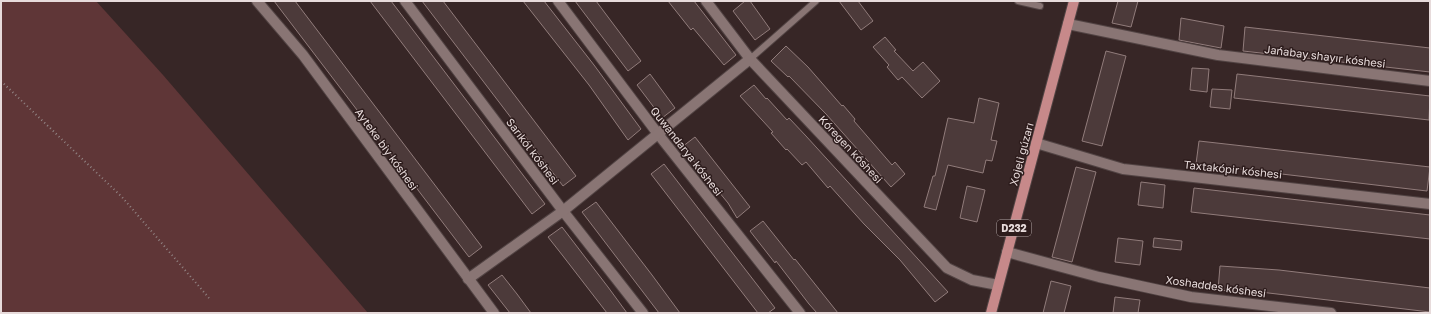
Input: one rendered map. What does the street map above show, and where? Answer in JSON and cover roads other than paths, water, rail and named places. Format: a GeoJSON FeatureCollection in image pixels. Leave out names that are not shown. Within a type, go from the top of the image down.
{"type":"FeatureCollection","features":[{"type":"Feature","properties":{"kind":"main road","name":"Xojeli gúzarı"},"geometry":{"type":"LineString","coordinates":[[991,313],[1074,1]]}},
{"type":"Feature","properties":{"kind":"street","name":"Ayteke biy kóshesi"},"geometry":{"type":"LineString","coordinates":[[257,1],[303,55],[494,313]]}},
{"type":"Feature","properties":{"kind":"street","name":"Sarıkól kóshesi"},"geometry":{"type":"LineString","coordinates":[[405,1],[563,211],[643,313]]}},
{"type":"Feature","properties":{"kind":"street","name":"Quwandarya kóshesi"},"geometry":{"type":"LineString","coordinates":[[558,1],[658,134],[800,313]]}},
{"type":"Feature","properties":{"kind":"street","name":"Kóregen kóshesi"},"geometry":{"type":"LineString","coordinates":[[706,1],[750,59],[947,268],[972,280],[998,285]]}},
{"type":"Feature","properties":{"kind":"street","name":"Jańabay shayır kóshesi"},"geometry":{"type":"LineString","coordinates":[[1068,24],[1218,55],[1430,81]]}},
{"type":"Feature","properties":{"kind":"street"},"geometry":{"type":"LineString","coordinates":[[468,279],[563,211],[750,59]]}},
{"type":"Feature","properties":{"kind":"street","name":"Taxtakópir kóshesi"},"geometry":{"type":"LineString","coordinates":[[1036,143],[1123,169],[1430,204]]}},
{"type":"Feature","properties":{"kind":"street","name":"Xoshaddes kóshesi"},"geometry":{"type":"LineString","coordinates":[[1007,252],[1099,277],[1191,297],[1330,313]]}},
{"type":"Feature","properties":{"kind":"lane"},"geometry":{"type":"LineString","coordinates":[[750,59],[816,1]]}},
{"type":"Feature","properties":{"kind":"lane"},"geometry":{"type":"LineString","coordinates":[[1018,1],[1040,6]]}}]}
